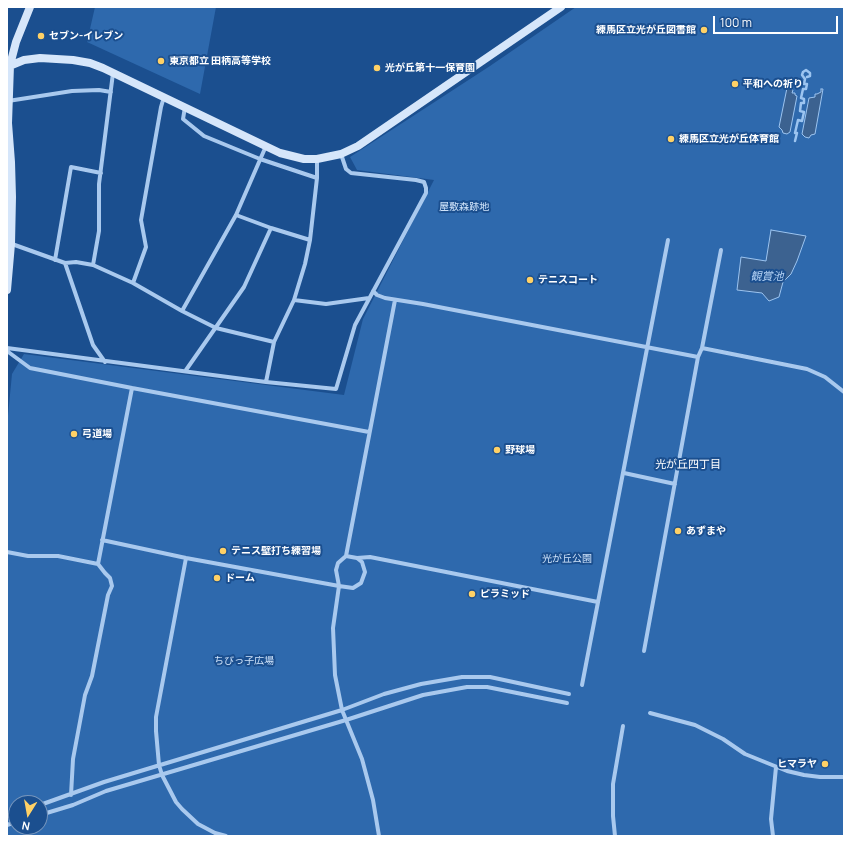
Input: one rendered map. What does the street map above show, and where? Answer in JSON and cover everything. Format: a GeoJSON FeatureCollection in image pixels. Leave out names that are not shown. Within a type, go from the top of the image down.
{"type":"FeatureCollection","features":[{"type":"Feature","properties":{"kind":"street"},"geometry":{"type":"LineString","coordinates":[[7,290],[11,244],[12,197],[8,123],[8,66],[30,7]]}},
{"type":"Feature","properties":{"kind":"street"},"geometry":{"type":"LineString","coordinates":[[8,66],[24,60],[40,58],[56,58],[90,63],[186,107],[280,153],[304,159],[317,159],[341,154],[365,142],[561,7]]}},
{"type":"Feature","properties":{"kind":"street"},"geometry":{"type":"LineString","coordinates":[[93,265],[99,231],[100,173],[113,73]]}},
{"type":"Feature","properties":{"kind":"street"},"geometry":{"type":"LineString","coordinates":[[8,101],[72,91],[99,90],[111,92]]}},
{"type":"Feature","properties":{"kind":"street"},"geometry":{"type":"LineString","coordinates":[[133,283],[146,247],[141,220],[164,97]]}},
{"type":"Feature","properties":{"kind":"street"},"geometry":{"type":"LineString","coordinates":[[186,107],[183,119],[204,136],[260,159],[317,178]]}},
{"type":"Feature","properties":{"kind":"street"},"geometry":{"type":"LineString","coordinates":[[182,311],[236,215],[266,146]]}},
{"type":"Feature","properties":{"kind":"street"},"geometry":{"type":"LineString","coordinates":[[7,348],[105,362],[186,370],[266,382],[336,389],[355,325],[426,193],[424,182],[351,173],[346,169],[341,154]]}},
{"type":"Feature","properties":{"kind":"street"},"geometry":{"type":"LineString","coordinates":[[266,382],[274,342],[294,300],[305,264],[310,240],[317,178],[317,159]]}},
{"type":"Feature","properties":{"kind":"street"},"geometry":{"type":"LineString","coordinates":[[55,260],[71,168],[100,173]]}},
{"type":"Feature","properties":{"kind":"street"},"geometry":{"type":"LineString","coordinates":[[236,215],[310,240]]}},
{"type":"Feature","properties":{"kind":"street"},"geometry":{"type":"LineString","coordinates":[[186,370],[244,287],[271,228]]}},
{"type":"Feature","properties":{"kind":"street"},"geometry":{"type":"LineString","coordinates":[[582,685],[668,240]]}},
{"type":"Feature","properties":{"kind":"street"},"geometry":{"type":"LineString","coordinates":[[11,244],[65,263],[76,262],[93,265],[133,283],[182,311],[216,328],[274,342]]}},
{"type":"Feature","properties":{"kind":"street"},"geometry":{"type":"LineString","coordinates":[[644,651],[698,357],[702,348],[721,250]]}},
{"type":"Feature","properties":{"kind":"street"},"geometry":{"type":"LineString","coordinates":[[65,263],[93,345],[105,362]]}},
{"type":"Feature","properties":{"kind":"street"},"geometry":{"type":"LineString","coordinates":[[373,291],[377,295],[385,298],[698,357]]}},
{"type":"Feature","properties":{"kind":"street"},"geometry":{"type":"LineString","coordinates":[[294,300],[326,304],[369,298]]}},
{"type":"Feature","properties":{"kind":"street"},"geometry":{"type":"LineString","coordinates":[[378,836],[373,800],[364,766],[342,710],[335,675],[333,628],[339,586],[336,570],[338,563],[346,556],[395,300]]}},
{"type":"Feature","properties":{"kind":"street"},"geometry":{"type":"LineString","coordinates":[[702,348],[807,369],[825,376],[844,392]]}},
{"type":"Feature","properties":{"kind":"street"},"geometry":{"type":"LineString","coordinates":[[7,351],[30,368],[369,432]]}},
{"type":"Feature","properties":{"kind":"street"},"geometry":{"type":"LineString","coordinates":[[98,564],[132,388]]}},
{"type":"Feature","properties":{"kind":"street"},"geometry":{"type":"LineString","coordinates":[[624,473],[675,484]]}},
{"type":"Feature","properties":{"kind":"street"},"geometry":{"type":"LineString","coordinates":[[102,540],[186,558],[353,588],[361,583],[365,572],[362,562],[357,558]]}},
{"type":"Feature","properties":{"kind":"street"},"geometry":{"type":"LineString","coordinates":[[7,552],[28,556],[58,556],[98,564],[110,578],[112,586],[108,595],[92,676],[85,695],[73,760],[70,795]]}},
{"type":"Feature","properties":{"kind":"street"},"geometry":{"type":"LineString","coordinates":[[346,556],[357,558],[370,557],[598,602]]}},
{"type":"Feature","properties":{"kind":"street"},"geometry":{"type":"LineString","coordinates":[[186,558],[156,717],[159,765],[162,775],[176,802],[182,809],[198,824],[226,836]]}},
{"type":"Feature","properties":{"kind":"street"},"geometry":{"type":"LineString","coordinates":[[48,802],[104,782],[342,710],[384,694],[421,684],[462,677],[490,677],[569,694]]}},
{"type":"Feature","properties":{"kind":"street"},"geometry":{"type":"LineString","coordinates":[[48,813],[73,805],[106,791],[346,720],[422,695],[467,688],[487,687],[567,703]]}},
{"type":"Feature","properties":{"kind":"street"},"geometry":{"type":"LineString","coordinates":[[650,713],[695,725],[723,739],[745,754],[776,767],[804,776],[844,777]]}},
{"type":"Feature","properties":{"kind":"street"},"geometry":{"type":"LineString","coordinates":[[615,836],[613,816],[613,784],[623,726]]}},
{"type":"Feature","properties":{"kind":"street"},"geometry":{"type":"LineString","coordinates":[[773,836],[771,820],[776,767]]}},
{"type":"Feature","properties":{"kind":"green space","name":"東京都立 田柄高等学校"},"geometry":{"type":"Polygon","coordinates":[[[95,7],[216,7],[200,94],[87,42],[95,7]]]}},
{"type":"Feature","properties":{"kind":"green space","name":"光が丘公園"},"geometry":{"type":"Polygon","coordinates":[[[576,7],[844,7],[844,836],[7,836],[7,426],[12,374],[24,354],[344,395],[363,319],[434,180],[357,170],[350,157],[490,66],[576,7]]]}},
{"type":"Feature","properties":{"kind":"water"},"geometry":{"type":"Polygon","coordinates":[[[788,83],[789,88],[793,90],[792,93],[795,93],[797,96],[790,132],[787,134],[783,133],[779,127],[788,83]]]}},
{"type":"Feature","properties":{"kind":"water"},"geometry":{"type":"Polygon","coordinates":[[[821,89],[823,89],[815,134],[811,135],[809,138],[805,137],[802,134],[809,98],[815,97],[815,94],[821,92],[821,89]]]}},
{"type":"Feature","properties":{"kind":"water","name":"観賞池"},"geometry":{"type":"Polygon","coordinates":[[[771,230],[806,236],[791,274],[783,282],[779,297],[769,301],[762,293],[737,290],[741,257],[766,261],[771,230]]]}},
{"type":"Feature","properties":{"kind":"waterway"},"geometry":{"type":"LineString","coordinates":[[795,141],[798,120],[802,121],[804,112],[800,111],[801,103],[804,103],[804,99],[801,98],[803,89],[806,89],[807,84],[804,84],[805,79],[802,75],[806,70],[810,73],[810,76],[807,77]]}},
{"type":"Feature","properties":{"kind":"place","name":"練馬区立光が丘図書館"},"geometry":{"type":"Point","coordinates":[704,30]}},
{"type":"Feature","properties":{"kind":"place","name":"セブン-イレブン"},"geometry":{"type":"Point","coordinates":[41,36]}},
{"type":"Feature","properties":{"kind":"place","name":"東京都立 田柄高等学校"},"geometry":{"type":"Point","coordinates":[161,61]}},
{"type":"Feature","properties":{"kind":"place","name":"光が丘第十一保育園"},"geometry":{"type":"Point","coordinates":[377,68]}},
{"type":"Feature","properties":{"kind":"place","name":"平和への祈り"},"geometry":{"type":"Point","coordinates":[735,84]}},
{"type":"Feature","properties":{"kind":"place","name":"練馬区立光が丘体育館"},"geometry":{"type":"Point","coordinates":[671,139]}},
{"type":"Feature","properties":{"kind":"place","name":"テニスコート"},"geometry":{"type":"Point","coordinates":[530,280]}},
{"type":"Feature","properties":{"kind":"place","name":"弓道場"},"geometry":{"type":"Point","coordinates":[74,434]}},
{"type":"Feature","properties":{"kind":"place","name":"野球場"},"geometry":{"type":"Point","coordinates":[497,450]}},
{"type":"Feature","properties":{"kind":"place","name":"あずまや"},"geometry":{"type":"Point","coordinates":[678,531]}},
{"type":"Feature","properties":{"kind":"place","name":"テニス壁打ち練習場"},"geometry":{"type":"Point","coordinates":[223,551]}},
{"type":"Feature","properties":{"kind":"place","name":"ドーム"},"geometry":{"type":"Point","coordinates":[217,578]}},
{"type":"Feature","properties":{"kind":"place","name":"ピラミッド"},"geometry":{"type":"Point","coordinates":[472,594]}},
{"type":"Feature","properties":{"kind":"place","name":"ヒマラヤ"},"geometry":{"type":"Point","coordinates":[825,764]}},
{"type":"Feature","properties":{"kind":"district","name":"光が丘四丁目"},"geometry":{"type":"Point","coordinates":[688,465]}},
{"type":"Feature","properties":{"kind":"park label","name":"屋敷森跡地"},"geometry":{"type":"Point","coordinates":[464,207]}},
{"type":"Feature","properties":{"kind":"park label","name":"ちびっ子広場"},"geometry":{"type":"Point","coordinates":[244,661]}}]}
